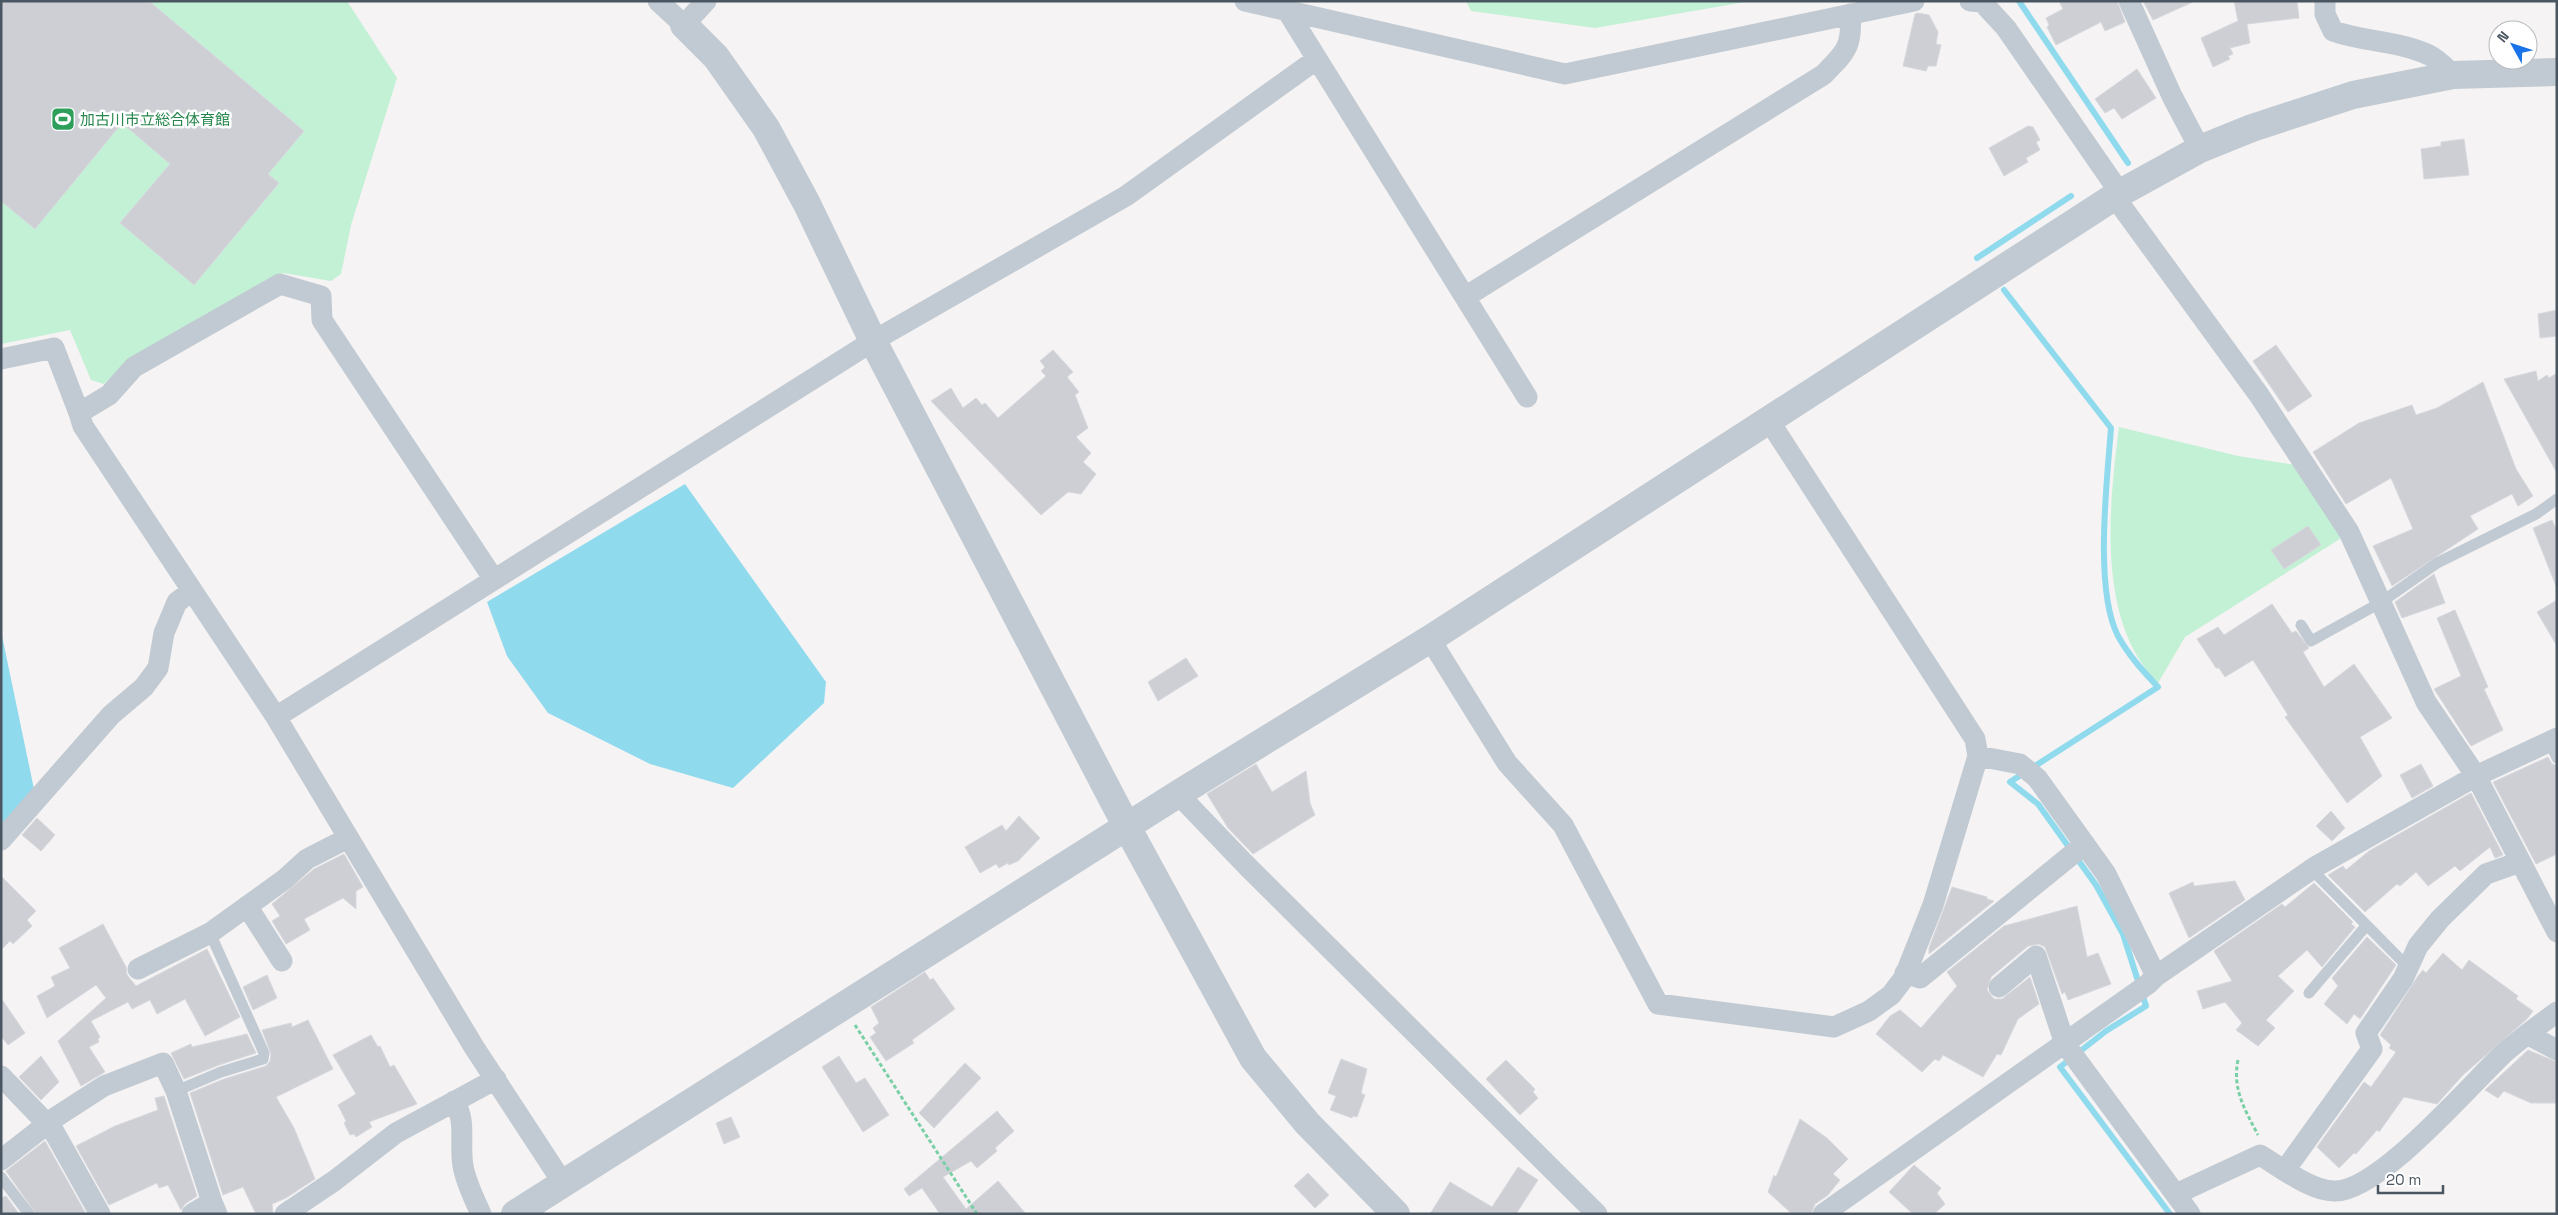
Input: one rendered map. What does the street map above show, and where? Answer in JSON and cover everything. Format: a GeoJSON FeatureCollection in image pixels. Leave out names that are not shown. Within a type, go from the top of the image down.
{"type":"FeatureCollection","features":[{"type":"Feature","properties":{"kind":"street"},"geometry":{"type":"LineString","coordinates":[[658,1],[716,57],[766,128],[807,204],[873,341],[1127,826],[1253,1058],[1307,1123],[1396,1214]]}},
{"type":"Feature","properties":{"kind":"street"},"geometry":{"type":"LineString","coordinates":[[684,25],[706,1]]}},
{"type":"Feature","properties":{"kind":"street"},"geometry":{"type":"LineString","coordinates":[[1245,1],[1565,74],[1914,1]]}},
{"type":"Feature","properties":{"kind":"street"},"geometry":{"type":"LineString","coordinates":[[2129,1],[2172,96],[2200,149]]}},
{"type":"Feature","properties":{"kind":"street"},"geometry":{"type":"LineString","coordinates":[[2325,1],[2325,14],[2333,31],[2353,38],[2412,49],[2430,55],[2453,75]]}},
{"type":"Feature","properties":{"kind":"street"},"geometry":{"type":"LineString","coordinates":[[1978,2],[2006,28],[2117,195],[2259,395],[2349,532],[2426,702],[2476,776],[2557,932]]}},
{"type":"Feature","properties":{"kind":"street"},"geometry":{"type":"LineString","coordinates":[[1286,9],[1527,397]]}},
{"type":"Feature","properties":{"kind":"street"},"geometry":{"type":"LineString","coordinates":[[1465,297],[1823,75],[1846,51],[1852,33],[1850,14]]}},
{"type":"Feature","properties":{"kind":"street"},"geometry":{"type":"LineString","coordinates":[[276,717],[493,578],[873,341],[1126,196],[1317,58]]}},
{"type":"Feature","properties":{"kind":"street"},"geometry":{"type":"LineString","coordinates":[[515,1214],[842,1005],[1178,794],[1430,639],[2117,195],[2200,149],[2252,128],[2353,96],[2453,75],[2557,72]]}},
{"type":"Feature","properties":{"kind":"street"},"geometry":{"type":"LineString","coordinates":[[80,413],[109,395],[134,368],[280,284],[321,296],[322,320],[493,578]]}},
{"type":"Feature","properties":{"kind":"street"},"geometry":{"type":"LineString","coordinates":[[1,359],[54,348],[80,413],[83,426],[276,717],[496,1079],[563,1183]]}},
{"type":"Feature","properties":{"kind":"street"},"geometry":{"type":"LineString","coordinates":[[1430,639],[1507,763],[1563,824],[1658,1004],[1834,1027],[1868,1011],[1891,996],[1905,973],[1933,905],[1978,756],[1975,739],[1768,419]]}},
{"type":"Feature","properties":{"kind":"street"},"geometry":{"type":"LineString","coordinates":[[1,840],[111,716],[144,687],[158,668],[164,633],[177,602],[192,591]]}},
{"type":"Feature","properties":{"kind":"street"},"geometry":{"type":"LineString","coordinates":[[1823,1214],[2065,1044],[2145,985],[2315,867],[2476,776],[2554,746]]}},
{"type":"Feature","properties":{"kind":"street"},"geometry":{"type":"LineString","coordinates":[[1978,756],[2020,764],[2036,778],[2085,844],[2106,874],[2145,985]]}},
{"type":"Feature","properties":{"kind":"street"},"geometry":{"type":"LineString","coordinates":[[1178,794],[1246,865],[1597,1214]]}},
{"type":"Feature","properties":{"kind":"street"},"geometry":{"type":"LineString","coordinates":[[138,969],[210,933],[285,879],[307,859],[348,838]]}},
{"type":"Feature","properties":{"kind":"street"},"geometry":{"type":"LineString","coordinates":[[1905,973],[1920,978],[2085,844]]}},
{"type":"Feature","properties":{"kind":"street"},"geometry":{"type":"LineString","coordinates":[[2285,1170],[2372,1049],[2366,1033],[2402,979],[2418,946],[2440,919],[2486,874],[2520,862]]}},
{"type":"Feature","properties":{"kind":"street"},"geometry":{"type":"LineString","coordinates":[[247,906],[282,961]]}},
{"type":"Feature","properties":{"kind":"street"},"geometry":{"type":"LineString","coordinates":[[2000,987],[2036,956],[2065,1044],[2190,1214]]}},
{"type":"Feature","properties":{"kind":"street"},"geometry":{"type":"LineString","coordinates":[[2176,1194],[2260,1155],[2319,1188],[2334,1192],[2347,1190],[2364,1182],[2393,1163],[2504,1053],[2557,1012]]}},
{"type":"Feature","properties":{"kind":"street"},"geometry":{"type":"LineString","coordinates":[[2527,1034],[2557,1050]]}},
{"type":"Feature","properties":{"kind":"street"},"geometry":{"type":"LineString","coordinates":[[1,1160],[48,1124],[104,1086],[163,1063],[176,1090],[215,1208],[192,1214]]}},
{"type":"Feature","properties":{"kind":"street"},"geometry":{"type":"LineString","coordinates":[[1,1076],[48,1124],[100,1214]]}},
{"type":"Feature","properties":{"kind":"street"},"geometry":{"type":"LineString","coordinates":[[285,1214],[334,1181],[396,1133],[496,1079]]}},
{"type":"Feature","properties":{"kind":"street"},"geometry":{"type":"LineString","coordinates":[[454,1101],[462,1113],[462,1164],[466,1181],[481,1214]]}},
{"type":"Feature","properties":{"kind":"lane"},"geometry":{"type":"LineString","coordinates":[[2300,625],[2311,642],[2380,602],[2437,564],[2536,514],[2557,499]]}},
{"type":"Feature","properties":{"kind":"lane"},"geometry":{"type":"LineString","coordinates":[[2315,867],[2319,877],[2407,966]]}},
{"type":"Feature","properties":{"kind":"lane"},"geometry":{"type":"LineString","coordinates":[[2309,993],[2366,926]]}},
{"type":"Feature","properties":{"kind":"lane"},"geometry":{"type":"LineString","coordinates":[[176,1090],[263,1058],[264,1053],[210,933]]}},
{"type":"Feature","properties":{"kind":"lane"},"geometry":{"type":"LineString","coordinates":[[1,1177],[28,1214]]}},
{"type":"Feature","properties":{"kind":"path"},"geometry":{"type":"LineString","coordinates":[[842,1005],[977,1214]]}},
{"type":"Feature","properties":{"kind":"path"},"geometry":{"type":"LineString","coordinates":[[2238,1060],[2236,1083],[2245,1110],[2261,1141],[2260,1155]]}},
{"type":"Feature","properties":{"kind":"green space","name":"加古川市立総合体育館"},"geometry":{"type":"Polygon","coordinates":[[[1,1],[347,1],[397,78],[351,225],[341,274],[331,281],[283,273],[129,361],[104,384],[91,380],[70,330],[1,344],[1,1]]]}},
{"type":"Feature","properties":{"kind":"green space"},"geometry":{"type":"Polygon","coordinates":[[[1466,1],[1751,1],[1595,28],[1471,11],[1466,1]]]}},
{"type":"Feature","properties":{"kind":"green space"},"geometry":{"type":"Polygon","coordinates":[[[2119,427],[2238,456],[2296,465],[2343,537],[2185,637],[2158,683],[2138,657],[2124,628],[2116,596],[2112,562],[2111,527],[2112,492],[2119,427]]]}},
{"type":"Feature","properties":{"kind":"water"},"geometry":{"type":"Polygon","coordinates":[[[685,484],[826,682],[824,703],[733,788],[650,764],[548,713],[507,656],[487,602],[685,484]]]}},
{"type":"Feature","properties":{"kind":"water"},"geometry":{"type":"Polygon","coordinates":[[[1,631],[34,789],[1,826],[1,631]]]}},
{"type":"Feature","properties":{"kind":"building"},"geometry":{"type":"Polygon","coordinates":[[[1,1],[149,1],[304,131],[268,174],[279,183],[194,285],[120,223],[170,164],[122,123],[35,229],[1,201],[1,1]]]}},
{"type":"Feature","properties":{"kind":"building"},"geometry":{"type":"Polygon","coordinates":[[[2059,1],[2117,1],[2125,22],[2105,31],[2101,22],[2056,45],[2047,27],[2049,25],[2046,18],[2063,9],[2059,1]]]}},
{"type":"Feature","properties":{"kind":"building"},"geometry":{"type":"Polygon","coordinates":[[[2143,1],[2195,1],[2153,20],[2143,1]]]}},
{"type":"Feature","properties":{"kind":"building"},"geometry":{"type":"Polygon","coordinates":[[[2234,1],[2297,1],[2299,18],[2247,24],[2250,43],[2230,48],[2233,54],[2228,56],[2230,59],[2213,67],[2201,38],[2238,21],[2234,1]]]}},
{"type":"Feature","properties":{"kind":"building"},"geometry":{"type":"Polygon","coordinates":[[[1915,14],[1929,15],[1938,32],[1936,44],[1941,45],[1936,66],[1928,66],[1926,71],[1903,66],[1915,14]]]}},
{"type":"Feature","properties":{"kind":"building"},"geometry":{"type":"Polygon","coordinates":[[[2137,69],[2156,98],[2122,119],[2114,108],[2105,113],[2095,99],[2137,69]]]}},
{"type":"Feature","properties":{"kind":"building"},"geometry":{"type":"Polygon","coordinates":[[[2028,126],[2033,127],[2040,140],[2036,142],[2040,150],[2026,158],[2028,162],[2004,176],[1989,148],[2028,126]]]}},
{"type":"Feature","properties":{"kind":"building"},"geometry":{"type":"Polygon","coordinates":[[[2464,139],[2469,175],[2424,179],[2421,149],[2441,146],[2441,142],[2464,139]]]}},
{"type":"Feature","properties":{"kind":"building"},"geometry":{"type":"Polygon","coordinates":[[[2557,310],[2557,336],[2540,338],[2538,314],[2557,310]]]}},
{"type":"Feature","properties":{"kind":"building"},"geometry":{"type":"Polygon","coordinates":[[[2276,345],[2312,396],[2288,412],[2253,361],[2276,345]]]}},
{"type":"Feature","properties":{"kind":"building"},"geometry":{"type":"Polygon","coordinates":[[[1053,350],[1073,372],[1067,377],[1079,392],[1075,395],[1088,428],[1076,437],[1091,453],[1083,462],[1096,474],[1081,494],[1068,492],[1041,515],[931,401],[951,388],[963,408],[976,398],[982,405],[985,403],[998,418],[1046,376],[1041,371],[1045,367],[1040,361],[1053,350]]]}},
{"type":"Feature","properties":{"kind":"building"},"geometry":{"type":"Polygon","coordinates":[[[2536,371],[2538,381],[2547,375],[2549,378],[2557,373],[2557,473],[2504,379],[2536,371]]]}},
{"type":"Feature","properties":{"kind":"building"},"geometry":{"type":"Polygon","coordinates":[[[2483,382],[2516,469],[2533,496],[2518,506],[2512,494],[2470,516],[2478,529],[2392,586],[2373,546],[2413,529],[2391,478],[2346,504],[2313,452],[2359,423],[2412,405],[2416,415],[2437,408],[2483,382]]]}},
{"type":"Feature","properties":{"kind":"building"},"geometry":{"type":"Polygon","coordinates":[[[2552,520],[2557,531],[2556,586],[2533,528],[2552,520]]]}},
{"type":"Feature","properties":{"kind":"building"},"geometry":{"type":"Polygon","coordinates":[[[2308,526],[2321,545],[2284,569],[2271,550],[2308,526]]]}},
{"type":"Feature","properties":{"kind":"building"},"geometry":{"type":"Polygon","coordinates":[[[2434,574],[2445,603],[2402,618],[2395,602],[2434,574]]]}},
{"type":"Feature","properties":{"kind":"building"},"geometry":{"type":"Polygon","coordinates":[[[2557,600],[2557,646],[2537,612],[2557,600]]]}},
{"type":"Feature","properties":{"kind":"building"},"geometry":{"type":"Polygon","coordinates":[[[2272,604],[2292,633],[2296,631],[2309,648],[2303,652],[2324,687],[2354,664],[2392,718],[2360,737],[2382,776],[2347,803],[2285,717],[2288,715],[2253,660],[2225,677],[2219,668],[2216,668],[2197,639],[2218,627],[2224,635],[2272,604]]]}},
{"type":"Feature","properties":{"kind":"building"},"geometry":{"type":"Polygon","coordinates":[[[2455,610],[2488,687],[2484,689],[2503,730],[2471,746],[2434,689],[2461,676],[2437,618],[2455,610]]]}},
{"type":"Feature","properties":{"kind":"building"},"geometry":{"type":"Polygon","coordinates":[[[1186,658],[1198,676],[1158,701],[1148,682],[1186,658]]]}},
{"type":"Feature","properties":{"kind":"building"},"geometry":{"type":"Polygon","coordinates":[[[2548,757],[2552,764],[2557,765],[2557,854],[2536,864],[2493,782],[2548,757]]]}},
{"type":"Feature","properties":{"kind":"building"},"geometry":{"type":"Polygon","coordinates":[[[1256,764],[1272,792],[1306,771],[1310,803],[1315,815],[1253,854],[1228,828],[1207,794],[1256,764]]]}},
{"type":"Feature","properties":{"kind":"building"},"geometry":{"type":"Polygon","coordinates":[[[2421,764],[2433,786],[2412,798],[2400,775],[2421,764]]]}},
{"type":"Feature","properties":{"kind":"building"},"geometry":{"type":"Polygon","coordinates":[[[2471,793],[2503,855],[2495,858],[2490,847],[2460,871],[2455,866],[2428,886],[2416,872],[2400,886],[2397,884],[2365,912],[2328,875],[2343,866],[2346,870],[2369,851],[2471,793]]]}},
{"type":"Feature","properties":{"kind":"building"},"geometry":{"type":"Polygon","coordinates":[[[2331,811],[2345,828],[2332,841],[2316,826],[2331,811]]]}},
{"type":"Feature","properties":{"kind":"building"},"geometry":{"type":"Polygon","coordinates":[[[1019,816],[1040,838],[1018,861],[1009,865],[1008,863],[999,868],[996,864],[980,873],[965,847],[1002,825],[1006,831],[1019,816]]]}},
{"type":"Feature","properties":{"kind":"building"},"geometry":{"type":"Polygon","coordinates":[[[37,818],[55,835],[41,851],[22,835],[37,818]]]}},
{"type":"Feature","properties":{"kind":"building"},"geometry":{"type":"Polygon","coordinates":[[[344,854],[363,887],[356,891],[356,909],[343,898],[304,919],[310,930],[286,944],[272,921],[280,916],[272,904],[314,869],[344,854]]]}},
{"type":"Feature","properties":{"kind":"building"},"geometry":{"type":"Polygon","coordinates":[[[1,876],[36,911],[27,920],[32,926],[13,944],[10,941],[1,950],[1,876]]]}},
{"type":"Feature","properties":{"kind":"building"},"geometry":{"type":"Polygon","coordinates":[[[2235,881],[2245,900],[2189,938],[2169,893],[2193,882],[2194,886],[2235,881]]]}},
{"type":"Feature","properties":{"kind":"building"},"geometry":{"type":"Polygon","coordinates":[[[2314,883],[2353,922],[2351,924],[2355,927],[2322,967],[2307,950],[2278,976],[2294,991],[2266,1020],[2275,1028],[2258,1046],[2236,1030],[2242,1023],[2225,1002],[2203,1009],[2197,991],[2232,981],[2214,951],[2282,904],[2285,907],[2314,883]]]}},
{"type":"Feature","properties":{"kind":"building"},"geometry":{"type":"Polygon","coordinates":[[[1952,887],[1987,897],[1987,899],[1994,901],[1929,954],[1929,948],[1952,887]]]}},
{"type":"Feature","properties":{"kind":"building"},"geometry":{"type":"Polygon","coordinates":[[[2077,906],[2087,957],[2098,953],[2111,984],[2068,1000],[2065,992],[2062,994],[2045,947],[2039,944],[2028,946],[1991,977],[1987,990],[1994,999],[2002,999],[2030,977],[2039,1004],[2018,1019],[2001,1055],[1997,1054],[1983,1077],[1943,1055],[1939,1061],[1935,1059],[1922,1072],[1876,1034],[1890,1016],[1900,1010],[1921,1028],[1957,986],[1947,972],[2004,926],[2077,906]]]}},
{"type":"Feature","properties":{"kind":"building"},"geometry":{"type":"Polygon","coordinates":[[[103,924],[126,967],[127,975],[136,986],[207,949],[240,1017],[205,1036],[185,999],[157,1014],[150,1000],[132,1009],[128,1002],[91,1021],[100,1037],[98,1039],[99,1042],[89,1047],[105,1072],[81,1086],[58,1041],[106,998],[96,985],[47,1018],[37,996],[55,986],[51,977],[70,968],[59,948],[103,924]]]}},
{"type":"Feature","properties":{"kind":"building"},"geometry":{"type":"Polygon","coordinates":[[[2367,937],[2396,965],[2360,1019],[2354,1014],[2347,1024],[2324,1004],[2338,986],[2332,978],[2367,937]]]}},
{"type":"Feature","properties":{"kind":"building"},"geometry":{"type":"Polygon","coordinates":[[[2443,953],[2462,970],[2469,960],[2518,996],[2516,999],[2533,1011],[2527,1019],[2463,1075],[2437,1104],[2404,1097],[2379,1132],[2377,1130],[2356,1154],[2354,1153],[2339,1168],[2317,1147],[2364,1082],[2371,1087],[2396,1052],[2389,1048],[2391,1045],[2380,1035],[2418,976],[2423,970],[2426,973],[2443,953]]]}},
{"type":"Feature","properties":{"kind":"building"},"geometry":{"type":"Polygon","coordinates":[[[925,972],[930,980],[933,978],[955,1009],[912,1040],[914,1043],[886,1061],[870,1037],[876,1033],[873,1028],[879,1023],[871,1007],[925,972]]]}},
{"type":"Feature","properties":{"kind":"building"},"geometry":{"type":"Polygon","coordinates":[[[267,975],[277,998],[253,1010],[243,987],[267,975]]]}},
{"type":"Feature","properties":{"kind":"building"},"geometry":{"type":"Polygon","coordinates":[[[1,998],[25,1033],[8,1045],[1,1036],[1,998]]]}},
{"type":"Feature","properties":{"kind":"building"},"geometry":{"type":"Polygon","coordinates":[[[308,1020],[333,1069],[276,1097],[294,1128],[315,1179],[286,1198],[272,1204],[273,1214],[256,1214],[243,1187],[223,1195],[190,1093],[224,1079],[266,1066],[270,1061],[271,1054],[262,1030],[291,1023],[292,1027],[308,1020]]]}},
{"type":"Feature","properties":{"kind":"building"},"geometry":{"type":"Polygon","coordinates":[[[247,1034],[256,1053],[184,1079],[171,1053],[191,1044],[192,1047],[247,1034]]]}},
{"type":"Feature","properties":{"kind":"building"},"geometry":{"type":"Polygon","coordinates":[[[371,1035],[378,1047],[380,1046],[390,1067],[394,1065],[417,1104],[369,1122],[372,1127],[356,1137],[354,1134],[350,1135],[338,1105],[356,1094],[333,1055],[371,1035]]]}},
{"type":"Feature","properties":{"kind":"building"},"geometry":{"type":"Polygon","coordinates":[[[2528,1050],[2557,1062],[2557,1103],[2531,1103],[2504,1091],[2498,1098],[2485,1090],[2528,1050]]]}},
{"type":"Feature","properties":{"kind":"building"},"geometry":{"type":"Polygon","coordinates":[[[41,1056],[59,1082],[41,1100],[19,1077],[41,1056]]]}},
{"type":"Feature","properties":{"kind":"building"},"geometry":{"type":"Polygon","coordinates":[[[839,1056],[856,1083],[865,1078],[889,1115],[863,1132],[822,1067],[839,1056]]]}},
{"type":"Feature","properties":{"kind":"building"},"geometry":{"type":"Polygon","coordinates":[[[1341,1059],[1367,1069],[1361,1093],[1365,1095],[1357,1117],[1353,1116],[1352,1118],[1330,1110],[1336,1096],[1328,1093],[1341,1059]]]}},
{"type":"Feature","properties":{"kind":"building"},"geometry":{"type":"Polygon","coordinates":[[[1506,1060],[1535,1089],[1533,1092],[1538,1098],[1520,1115],[1486,1079],[1506,1060]]]}},
{"type":"Feature","properties":{"kind":"building"},"geometry":{"type":"Polygon","coordinates":[[[965,1063],[981,1078],[934,1128],[919,1113],[965,1063]]]}},
{"type":"Feature","properties":{"kind":"building"},"geometry":{"type":"Polygon","coordinates":[[[164,1096],[197,1196],[185,1204],[181,1210],[168,1185],[159,1188],[157,1183],[109,1205],[76,1146],[115,1126],[158,1110],[155,1098],[164,1096]]]}},
{"type":"Feature","properties":{"kind":"building"},"geometry":{"type":"Polygon","coordinates":[[[997,1111],[1014,1131],[995,1148],[997,1151],[977,1168],[971,1161],[943,1177],[966,1209],[998,1181],[1026,1214],[940,1214],[922,1188],[909,1196],[904,1189],[997,1111]]]}},
{"type":"Feature","properties":{"kind":"building"},"geometry":{"type":"Polygon","coordinates":[[[731,1117],[740,1137],[724,1144],[716,1123],[731,1117]]]}},
{"type":"Feature","properties":{"kind":"building"},"geometry":{"type":"Polygon","coordinates":[[[1800,1119],[1827,1138],[1848,1159],[1833,1174],[1840,1180],[1828,1195],[1815,1204],[1811,1214],[1792,1214],[1768,1192],[1800,1119]]]}},
{"type":"Feature","properties":{"kind":"building"},"geometry":{"type":"Polygon","coordinates":[[[45,1141],[86,1214],[36,1214],[6,1171],[45,1141]]]}},
{"type":"Feature","properties":{"kind":"building"},"geometry":{"type":"Polygon","coordinates":[[[1914,1165],[1941,1188],[1937,1193],[1945,1204],[1934,1214],[1913,1214],[1889,1192],[1914,1165]]]}},
{"type":"Feature","properties":{"kind":"building"},"geometry":{"type":"Polygon","coordinates":[[[1518,1167],[1538,1180],[1516,1214],[1430,1214],[1450,1182],[1492,1207],[1518,1167]]]}},
{"type":"Feature","properties":{"kind":"building"},"geometry":{"type":"Polygon","coordinates":[[[1308,1173],[1329,1195],[1315,1208],[1294,1186],[1308,1173]]]}},
{"type":"Feature","properties":{"kind":"building"},"geometry":{"type":"Polygon","coordinates":[[[6,1196],[19,1214],[1,1214],[1,1198],[6,1196]]]}},
{"type":"Feature","properties":{"kind":"waterway"},"geometry":{"type":"LineString","coordinates":[[2019,1],[2128,163]]}},
{"type":"Feature","properties":{"kind":"waterway"},"geometry":{"type":"LineString","coordinates":[[1977,258],[2071,196]]}},
{"type":"Feature","properties":{"kind":"waterway"},"geometry":{"type":"LineString","coordinates":[[2004,290],[2111,428],[2104,535],[2106,591],[2111,616],[2118,636],[2127,650],[2158,687],[2010,782],[2038,804],[2096,885],[2123,934],[2146,1006],[2106,1031],[2060,1067],[2170,1214]]}},
{"type":"Feature","properties":{"kind":"place","name":"加古川市立総合体育館"},"geometry":{"type":"Point","coordinates":[63,119]}}]}
